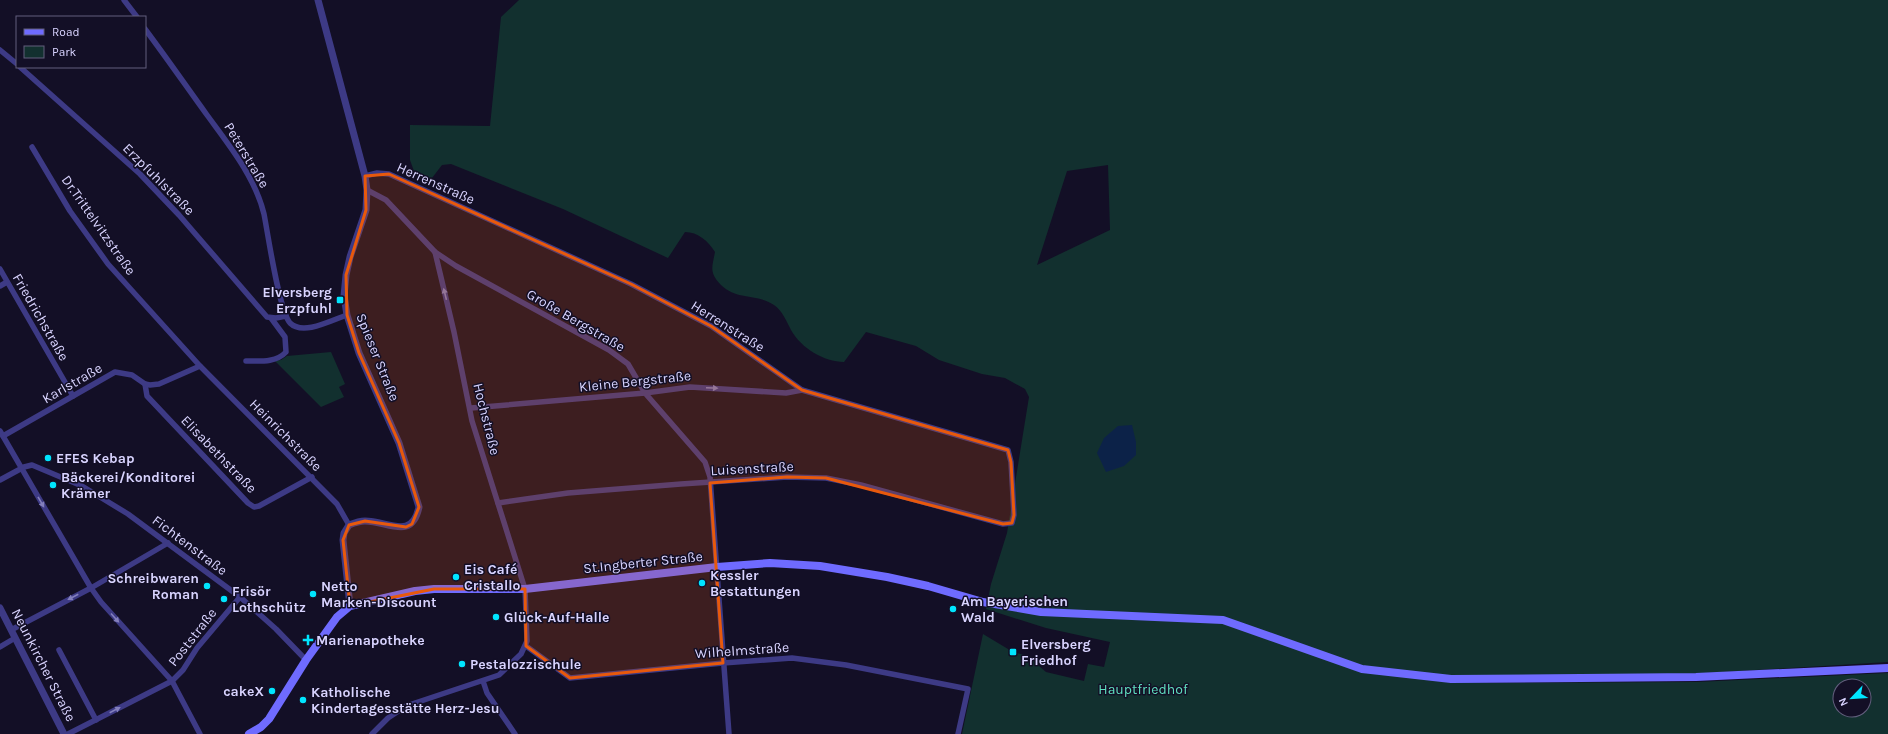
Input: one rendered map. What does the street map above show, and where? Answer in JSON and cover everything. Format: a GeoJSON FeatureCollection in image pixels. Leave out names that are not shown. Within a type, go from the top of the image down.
{"type":"FeatureCollection","features":[{"type":"Feature","properties":{"kind":"main road","name":"St.Ingberter Straße"},"geometry":{"type":"LineString","coordinates":[[249,734],[261,727],[269,719],[306,660],[337,617],[350,606],[415,591],[434,589],[525,589],[717,567],[770,563],[820,566],[907,581],[1006,607],[1041,612],[1223,620],[1362,669],[1451,679],[1696,677],[1888,668]]}},
{"type":"Feature","properties":{"kind":"street"},"geometry":{"type":"LineString","coordinates":[[124,0],[135,16]]}},
{"type":"Feature","properties":{"kind":"street","name":"Spieser Straße"},"geometry":{"type":"LineString","coordinates":[[319,2],[365,176],[367,190],[366,210],[346,275],[344,296],[347,315],[359,352],[399,443],[419,507],[417,516],[412,524],[406,527],[365,521],[349,525]]}},
{"type":"Feature","properties":{"kind":"street","name":"Peterstraße"},"geometry":{"type":"LineString","coordinates":[[146,30],[232,149],[253,185],[264,214],[286,316]]}},
{"type":"Feature","properties":{"kind":"street"},"geometry":{"type":"LineString","coordinates":[[0,50],[16,63]]}},
{"type":"Feature","properties":{"kind":"street","name":"Erzpfuhlstraße"},"geometry":{"type":"LineString","coordinates":[[21,68],[140,174],[179,215],[267,316],[271,318],[285,337],[286,352],[282,357],[277,359],[246,361]]}},
{"type":"Feature","properties":{"kind":"street","name":"Dr.Trittelvitzstraße"},"geometry":{"type":"LineString","coordinates":[[32,147],[70,211],[108,264],[200,366]]}},
{"type":"Feature","properties":{"kind":"street","name":"Herrenstraße"},"geometry":{"type":"LineString","coordinates":[[365,176],[377,173],[389,174],[631,284],[711,326],[802,390],[1008,450],[1011,462],[1014,515],[1012,523],[1003,524]]}},
{"type":"Feature","properties":{"kind":"street","name":"Große Bergstraße"},"geometry":{"type":"LineString","coordinates":[[367,190],[386,200],[435,252],[463,270],[609,350],[628,364],[645,393],[705,462],[710,483],[729,734]]}},
{"type":"Feature","properties":{"kind":"street","name":"Hochstraße"},"geometry":{"type":"LineString","coordinates":[[435,252],[471,408],[472,421],[525,589],[528,635],[526,646]]}},
{"type":"Feature","properties":{"kind":"street","name":"Friedrichstraße"},"geometry":{"type":"LineString","coordinates":[[0,269],[73,396]]}},
{"type":"Feature","properties":{"kind":"street"},"geometry":{"type":"LineString","coordinates":[[0,286],[7,282]]}},
{"type":"Feature","properties":{"kind":"street"},"geometry":{"type":"LineString","coordinates":[[271,318],[286,316],[290,323],[301,329],[347,315]]}},
{"type":"Feature","properties":{"kind":"street"},"geometry":{"type":"LineString","coordinates":[[145,384],[159,384],[200,366]]}},
{"type":"Feature","properties":{"kind":"street","name":"Heinrichstraße"},"geometry":{"type":"LineString","coordinates":[[200,366],[312,477],[337,504],[349,525]]}},
{"type":"Feature","properties":{"kind":"street","name":"Karlstraße"},"geometry":{"type":"LineString","coordinates":[[1,434],[115,372],[132,375],[145,384]]}},
{"type":"Feature","properties":{"kind":"street","name":"Elisabethstraße"},"geometry":{"type":"LineString","coordinates":[[145,384],[147,396],[248,503],[254,507],[259,506],[312,477]]}},
{"type":"Feature","properties":{"kind":"street","name":"Kleine Bergstraße"},"geometry":{"type":"LineString","coordinates":[[471,408],[645,393],[690,387],[786,393],[802,390]]}},
{"type":"Feature","properties":{"kind":"street"},"geometry":{"type":"LineString","coordinates":[[1,434],[91,588],[101,602],[172,681],[200,734]]}},
{"type":"Feature","properties":{"kind":"street","name":"Fichtenstraße"},"geometry":{"type":"LineString","coordinates":[[21,468],[29,465],[35,466],[82,486],[128,514],[240,597],[306,660]]}},
{"type":"Feature","properties":{"kind":"street"},"geometry":{"type":"LineString","coordinates":[[0,480],[21,468]]}},
{"type":"Feature","properties":{"kind":"street","name":"Luisenstraße"},"geometry":{"type":"LineString","coordinates":[[498,503],[568,493],[787,477],[826,478],[861,485],[1003,524]]}},
{"type":"Feature","properties":{"kind":"street"},"geometry":{"type":"LineString","coordinates":[[349,525],[344,533],[343,540],[350,606]]}},
{"type":"Feature","properties":{"kind":"street"},"geometry":{"type":"LineString","coordinates":[[11,630],[91,588],[168,543]]}},
{"type":"Feature","properties":{"kind":"street","name":"Poststraße"},"geometry":{"type":"LineString","coordinates":[[68,734],[172,681],[183,670],[197,648],[240,597]]}},
{"type":"Feature","properties":{"kind":"street","name":"Neunkircher Straße"},"geometry":{"type":"LineString","coordinates":[[0,608],[64,734]]}},
{"type":"Feature","properties":{"kind":"street"},"geometry":{"type":"LineString","coordinates":[[0,647],[15,638]]}},
{"type":"Feature","properties":{"kind":"street"},"geometry":{"type":"LineString","coordinates":[[376,733],[396,712],[414,702],[493,678],[504,671],[522,654],[526,646]]}},
{"type":"Feature","properties":{"kind":"street","name":"Wilhelmstraße"},"geometry":{"type":"LineString","coordinates":[[526,646],[570,678],[723,663],[792,658],[816,660],[968,689],[958,734]]}},
{"type":"Feature","properties":{"kind":"street"},"geometry":{"type":"LineString","coordinates":[[59,650],[96,720]]}},
{"type":"Feature","properties":{"kind":"street"},"geometry":{"type":"LineString","coordinates":[[483,681],[487,693],[515,734]]}},
{"type":"Feature","properties":{"kind":"highlighted area"},"geometry":{"type":"Polygon","coordinates":[[[389,174],[631,284],[711,326],[802,390],[1008,450],[1011,462],[1014,515],[1012,523],[1003,524],[826,478],[787,477],[710,483],[723,663],[570,678],[526,646],[525,589],[434,589],[350,606],[343,540],[349,525],[365,521],[406,527],[412,524],[419,507],[399,443],[359,353],[347,315],[346,275],[366,210],[365,176],[389,174]]]}},
{"type":"Feature","properties":{"kind":"green space","name":"Hauptfriedhof"},"geometry":{"type":"Polygon","coordinates":[[[519,0],[1888,0],[1888,662],[1690,674],[1467,683],[1697,682],[1888,673],[1888,734],[962,734],[983,634],[1013,652],[1032,657],[1046,672],[1084,681],[1088,664],[1104,667],[1110,642],[1046,628],[986,609],[991,584],[1007,533],[1029,397],[1025,389],[1005,378],[982,374],[939,360],[916,346],[866,332],[844,362],[829,360],[814,353],[795,337],[782,313],[777,307],[761,299],[734,293],[721,285],[717,281],[712,270],[715,252],[706,241],[698,235],[685,232],[668,258],[563,209],[451,164],[442,165],[432,178],[424,179],[415,174],[410,160],[410,125],[490,126],[501,17],[519,0]],[[1108,165],[1067,171],[1037,265],[1110,230],[1108,165]]]}},
{"type":"Feature","properties":{"kind":"green space"},"geometry":{"type":"Polygon","coordinates":[[[331,352],[345,384],[339,387],[344,397],[321,407],[275,361],[281,360],[287,356],[331,352]]]}},
{"type":"Feature","properties":{"kind":"water"},"geometry":{"type":"Polygon","coordinates":[[[1132,425],[1136,442],[1136,455],[1124,466],[1106,472],[1097,453],[1104,438],[1118,426],[1132,425]]]}},
{"type":"Feature","properties":{"kind":"place","name":"Elversberg Erzpfuhl"},"geometry":{"type":"Point","coordinates":[340,300]}},
{"type":"Feature","properties":{"kind":"place","name":"EFES Kebap"},"geometry":{"type":"Point","coordinates":[48,458]}},
{"type":"Feature","properties":{"kind":"place","name":"Bäckerei/Konditorei Krämer"},"geometry":{"type":"Point","coordinates":[53,485]}},
{"type":"Feature","properties":{"kind":"place","name":"Eis Café Cristallo"},"geometry":{"type":"Point","coordinates":[456,577]}},
{"type":"Feature","properties":{"kind":"place","name":"Kessler Bestattungen"},"geometry":{"type":"Point","coordinates":[702,583]}},
{"type":"Feature","properties":{"kind":"place","name":"Schreibwaren Roman"},"geometry":{"type":"Point","coordinates":[207,586]}},
{"type":"Feature","properties":{"kind":"place","name":"Netto Marken-Discount"},"geometry":{"type":"Point","coordinates":[313,594]}},
{"type":"Feature","properties":{"kind":"place","name":"Frisör Lothschütz"},"geometry":{"type":"Point","coordinates":[224,599]}},
{"type":"Feature","properties":{"kind":"place","name":"Am Bayerischen Wald"},"geometry":{"type":"Point","coordinates":[953,609]}},
{"type":"Feature","properties":{"kind":"place","name":"Glück-Auf-Halle"},"geometry":{"type":"Point","coordinates":[496,617]}},
{"type":"Feature","properties":{"kind":"place","name":"Marienapotheke"},"geometry":{"type":"Point","coordinates":[308,640]}},
{"type":"Feature","properties":{"kind":"place","name":"Elversberg Friedhof"},"geometry":{"type":"Point","coordinates":[1013,652]}},
{"type":"Feature","properties":{"kind":"place","name":"Pestalozzischule"},"geometry":{"type":"Point","coordinates":[462,664]}},
{"type":"Feature","properties":{"kind":"place","name":"cakeX"},"geometry":{"type":"Point","coordinates":[272,691]}},
{"type":"Feature","properties":{"kind":"place","name":"Katholische Kindertagesstätte Herz-Jesu"},"geometry":{"type":"Point","coordinates":[303,700]}}]}
